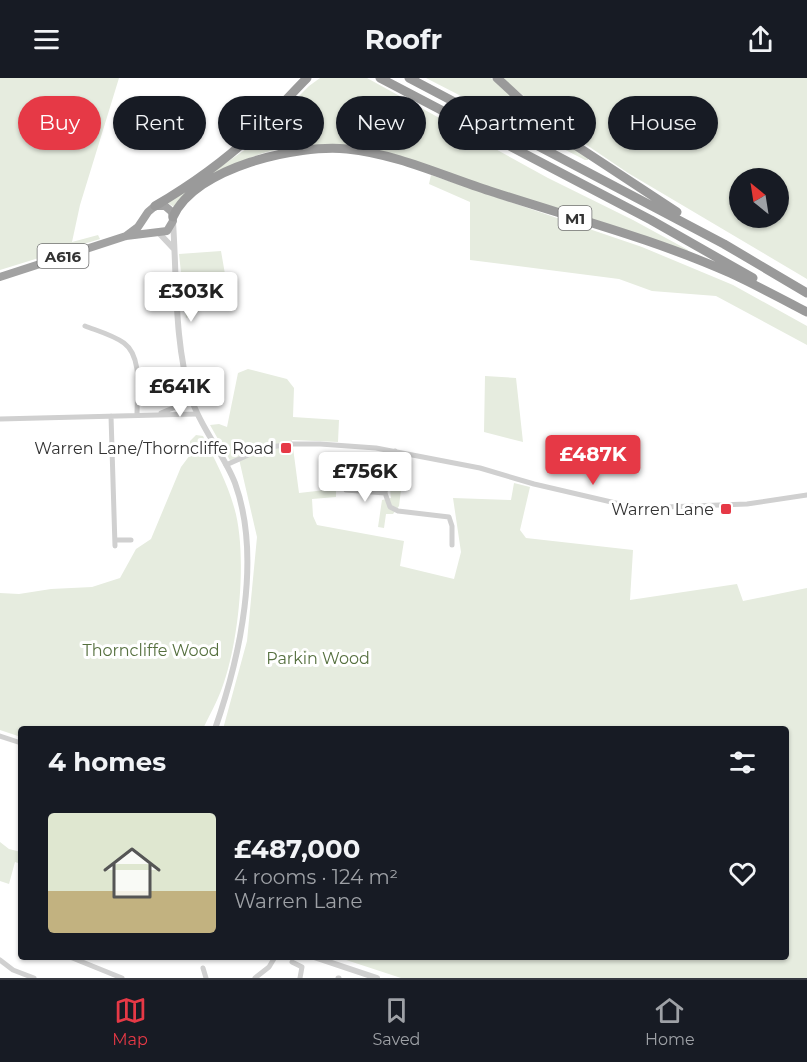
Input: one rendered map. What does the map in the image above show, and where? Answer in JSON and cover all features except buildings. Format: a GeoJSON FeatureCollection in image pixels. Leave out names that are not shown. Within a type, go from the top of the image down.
{"type":"FeatureCollection","features":[{"type":"Feature","properties":{"kind":"highway"},"geometry":{"type":"LineString","coordinates":[[155,206],[243,143],[306,78]]}},
{"type":"Feature","properties":{"kind":"highway","name":"M1"},"geometry":{"type":"LineString","coordinates":[[380,78],[651,220],[807,311]]}},
{"type":"Feature","properties":{"kind":"highway"},"geometry":{"type":"LineString","coordinates":[[409,78],[724,244]]}},
{"type":"Feature","properties":{"kind":"highway"},"geometry":{"type":"LineString","coordinates":[[497,78],[541,118],[594,159],[724,244],[807,293]]}},
{"type":"Feature","properties":{"kind":"highway","name":"M1"},"geometry":{"type":"LineString","coordinates":[[173,219],[180,205],[193,192],[221,175],[246,164],[273,155],[301,150],[348,149],[396,158],[644,240],[729,273],[807,311]]}},
{"type":"Feature","properties":{"kind":"highway"},"geometry":{"type":"LineString","coordinates":[[155,206],[165,206],[172,212],[173,219]]}},
{"type":"Feature","properties":{"kind":"highway","name":"A616"},"geometry":{"type":"LineString","coordinates":[[126,236],[138,227],[155,206]]}},
{"type":"Feature","properties":{"kind":"highway"},"geometry":{"type":"LineString","coordinates":[[147,217],[149,226],[158,232]]}},
{"type":"Feature","properties":{"kind":"highway","name":"A616"},"geometry":{"type":"LineString","coordinates":[[0,277],[126,236],[167,231],[173,219]]}},
{"type":"Feature","properties":{"kind":"street"},"geometry":{"type":"LineString","coordinates":[[173,219],[182,354],[191,398],[197,414],[226,465],[241,501],[245,526],[244,603],[238,651],[216,726]]}},
{"type":"Feature","properties":{"kind":"street"},"geometry":{"type":"LineString","coordinates":[[158,232],[174,250]]}},
{"type":"Feature","properties":{"kind":"street"},"geometry":{"type":"LineString","coordinates":[[85,326],[122,342],[133,353],[137,414]]}},
{"type":"Feature","properties":{"kind":"street"},"geometry":{"type":"LineString","coordinates":[[157,414],[191,398]]}},
{"type":"Feature","properties":{"kind":"street"},"geometry":{"type":"LineString","coordinates":[[0,419],[197,414]]}},
{"type":"Feature","properties":{"kind":"street"},"geometry":{"type":"LineString","coordinates":[[111,416],[115,543],[131,540]]}},
{"type":"Feature","properties":{"kind":"street"},"geometry":{"type":"LineString","coordinates":[[226,465],[264,448],[291,444],[336,445],[395,451],[480,468],[534,484],[637,508],[747,504],[807,495]]}},
{"type":"Feature","properties":{"kind":"street"},"geometry":{"type":"LineString","coordinates":[[395,451],[388,473],[385,493],[387,503],[394,510],[449,517],[452,526],[452,545]]}},
{"type":"Feature","properties":{"kind":"street"},"geometry":{"type":"LineString","coordinates":[[346,490],[385,493]]}},
{"type":"Feature","properties":{"kind":"street"},"geometry":{"type":"LineString","coordinates":[[0,736],[18,742]]}},
{"type":"Feature","properties":{"kind":"street"},"geometry":{"type":"LineString","coordinates":[[0,960],[13,970],[34,978]]}},
{"type":"Feature","properties":{"kind":"street"},"geometry":{"type":"LineString","coordinates":[[77,960],[122,978]]}},
{"type":"Feature","properties":{"kind":"street"},"geometry":{"type":"LineString","coordinates":[[255,978],[269,967],[273,960]]}},
{"type":"Feature","properties":{"kind":"street"},"geometry":{"type":"LineString","coordinates":[[323,960],[377,978]]}},
{"type":"Feature","properties":{"kind":"street"},"geometry":{"type":"LineString","coordinates":[[292,962],[302,967],[300,978]]}},
{"type":"Feature","properties":{"kind":"street"},"geometry":{"type":"LineString","coordinates":[[203,968],[206,978]]}},
{"type":"Feature","properties":{"kind":"green space"},"geometry":{"type":"Polygon","coordinates":[[[0,78],[119,78],[101,137],[101,96],[18,96],[18,150],[97,150],[80,205],[72,242],[98,235],[100,239],[0,270],[0,78]]]}},
{"type":"Feature","properties":{"kind":"green space"},"geometry":{"type":"Polygon","coordinates":[[[320,78],[367,78],[400,96],[336,96],[336,145],[324,145],[324,96],[299,96],[320,78]]]}},
{"type":"Feature","properties":{"kind":"green space"},"geometry":{"type":"Polygon","coordinates":[[[426,78],[491,78],[513,96],[461,96],[426,78]]]}},
{"type":"Feature","properties":{"kind":"green space"},"geometry":{"type":"Polygon","coordinates":[[[502,78],[807,78],[807,279],[628,173],[594,150],[596,150],[596,96],[524,96],[502,78]]]}},
{"type":"Feature","properties":{"kind":"green space"},"geometry":{"type":"Polygon","coordinates":[[[426,111],[438,117],[438,150],[497,150],[633,220],[688,250],[689,254],[365,150],[426,150],[426,111]]]}},
{"type":"Feature","properties":{"kind":"green space"},"geometry":{"type":"Polygon","coordinates":[[[245,150],[277,150],[259,154],[239,163],[192,190],[174,207],[168,203],[245,150]]]}},
{"type":"Feature","properties":{"kind":"green space"},"geometry":{"type":"Polygon","coordinates":[[[566,150],[579,150],[588,157],[588,160],[566,150]]]}},
{"type":"Feature","properties":{"kind":"green space"},"geometry":{"type":"Polygon","coordinates":[[[431,175],[642,247],[733,285],[807,326],[807,345],[716,296],[652,291],[619,279],[470,260],[470,202],[429,184],[431,175]]]}},
{"type":"Feature","properties":{"kind":"green space"},"geometry":{"type":"Polygon","coordinates":[[[221,251],[230,303],[201,310],[186,318],[179,254],[221,251]]]}},
{"type":"Feature","properties":{"kind":"green space","name":"Parkin Wood"},"geometry":{"type":"Polygon","coordinates":[[[248,369],[287,379],[294,388],[293,417],[339,420],[338,442],[292,440],[299,493],[334,489],[334,469],[350,473],[348,486],[336,489],[336,497],[312,499],[313,516],[317,525],[404,541],[400,566],[454,579],[461,552],[453,498],[511,500],[514,483],[530,487],[520,530],[526,538],[633,550],[630,600],[737,584],[743,601],[807,588],[807,978],[401,978],[346,960],[789,960],[789,726],[224,726],[247,641],[257,537],[239,459],[231,462],[210,425],[219,424],[227,427],[238,373],[248,369]]]}},
{"type":"Feature","properties":{"kind":"green space"},"geometry":{"type":"Polygon","coordinates":[[[485,376],[516,378],[523,442],[484,432],[485,376]]]}},
{"type":"Feature","properties":{"kind":"green space","name":"Thorncliffe Wood"},"geometry":{"type":"Polygon","coordinates":[[[196,435],[203,436],[220,471],[234,507],[240,548],[240,598],[233,647],[222,688],[204,726],[18,726],[18,736],[0,730],[0,593],[19,594],[51,589],[92,587],[120,578],[136,549],[151,539],[181,467],[190,455],[190,441],[196,435]]]}},
{"type":"Feature","properties":{"kind":"green space"},"geometry":{"type":"Polygon","coordinates":[[[405,458],[399,506],[393,514],[386,514],[384,528],[378,527],[382,500],[391,498],[393,469],[400,460],[405,458]]]}},
{"type":"Feature","properties":{"kind":"green space"},"geometry":{"type":"Polygon","coordinates":[[[0,842],[9,849],[18,851],[18,863],[15,862],[9,884],[0,881],[0,842]]]}},
{"type":"Feature","properties":{"kind":"place","name":"Warren Lane/Thorncliffe Road"},"geometry":{"type":"Point","coordinates":[286,448]}},
{"type":"Feature","properties":{"kind":"place","name":"Warren Lane"},"geometry":{"type":"Point","coordinates":[726,509]}}]}
